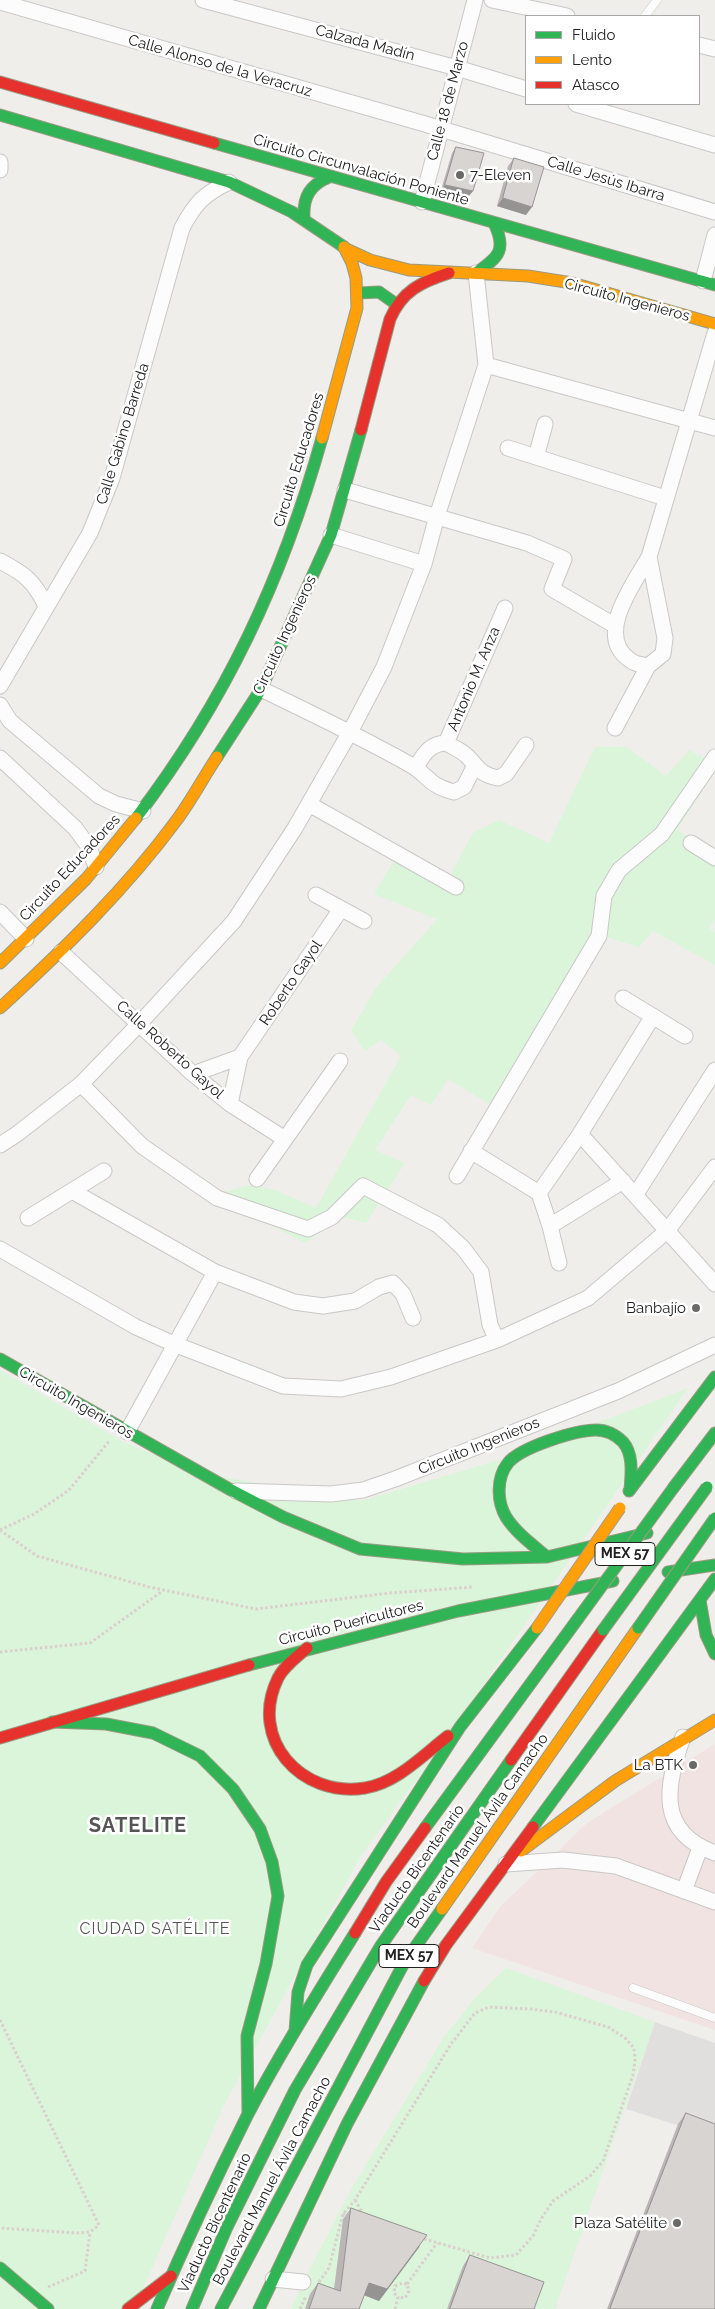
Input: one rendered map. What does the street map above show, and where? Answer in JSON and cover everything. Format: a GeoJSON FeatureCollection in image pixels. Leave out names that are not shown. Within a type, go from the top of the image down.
{"type":"FeatureCollection","features":[{"type":"Feature","properties":{"kind":"main road","name":"Circuito Circunvalación Poniente"},"geometry":{"type":"LineString","coordinates":[[0,82],[329,177],[709,283]]}},
{"type":"Feature","properties":{"kind":"main road"},"geometry":{"type":"LineString","coordinates":[[0,115],[229,182],[263,195],[304,217],[344,248]]}},
{"type":"Feature","properties":{"kind":"main road"},"geometry":{"type":"LineString","coordinates":[[304,217],[302,204],[307,191],[316,182],[329,177]]}},
{"type":"Feature","properties":{"kind":"main road"},"geometry":{"type":"LineString","coordinates":[[476,273],[494,261],[501,249],[502,238],[494,223]]}},
{"type":"Feature","properties":{"kind":"main road","name":"Circuito Ingenieros"},"geometry":{"type":"LineString","coordinates":[[344,248],[370,260],[390,266],[449,273],[528,276],[572,283],[715,324]]}},
{"type":"Feature","properties":{"kind":"main road","name":"Circuito Educadores"},"geometry":{"type":"LineString","coordinates":[[0,963],[96,867],[143,810],[199,728],[248,640],[290,540],[322,440],[357,308],[359,293],[352,266],[344,248]]}},
{"type":"Feature","properties":{"kind":"main road","name":"Circuito Ingenieros"},"geometry":{"type":"LineString","coordinates":[[0,1008],[61,952],[123,886],[176,822],[261,689],[331,535],[345,490],[390,318],[396,304],[407,291],[422,281],[449,273]]}},
{"type":"Feature","properties":{"kind":"main road"},"geometry":{"type":"LineString","coordinates":[[359,293],[379,292],[396,304]]}},
{"type":"Feature","properties":{"kind":"main road","name":"Circuito Ingenieros"},"geometry":{"type":"LineString","coordinates":[[0,1359],[231,1490],[283,1517],[360,1549],[463,1559],[547,1557],[715,1518]]}},
{"type":"Feature","properties":{"kind":"main road"},"geometry":{"type":"LineString","coordinates":[[295,2031],[298,1992],[307,1965],[460,1727],[537,1628],[620,1508],[630,1490],[715,1377]]}},
{"type":"Feature","properties":{"kind":"main road"},"geometry":{"type":"LineString","coordinates":[[547,1557],[513,1527],[500,1503],[498,1490],[509,1462],[520,1454],[586,1430],[608,1432],[618,1437],[630,1454],[632,1466],[630,1490]]}},
{"type":"Feature","properties":{"kind":"main road","name":"MEX 57"},"geometry":{"type":"LineString","coordinates":[[157,2309],[196,2220],[248,2115],[295,2031],[386,1882],[715,1433]]}},
{"type":"Feature","properties":{"kind":"main road","name":"Viaducto Bicentenario"},"geometry":{"type":"LineString","coordinates":[[192,2309],[227,2227],[295,2090],[375,1956],[603,1630],[715,1476]]}},
{"type":"Feature","properties":{"kind":"main road","name":"Boulevard Manuel Ávila Camacho"},"geometry":{"type":"LineString","coordinates":[[221,2309],[404,1963],[715,1518]]}},
{"type":"Feature","properties":{"kind":"main road","name":"Circuito Puericultores"},"geometry":{"type":"LineString","coordinates":[[0,1738],[308,1648],[534,1593],[715,1565]]}},
{"type":"Feature","properties":{"kind":"main road"},"geometry":{"type":"LineString","coordinates":[[259,2309],[320,2177],[415,1995],[446,1945],[715,1579]]}},
{"type":"Feature","properties":{"kind":"main road"},"geometry":{"type":"LineString","coordinates":[[700,1600],[704,1631],[715,1654]]}},
{"type":"Feature","properties":{"kind":"main road"},"geometry":{"type":"LineString","coordinates":[[308,1648],[280,1674],[271,1698],[268,1719],[274,1743],[288,1764],[302,1776],[321,1785],[340,1789],[366,1788],[392,1777],[460,1727]]}},
{"type":"Feature","properties":{"kind":"main road"},"geometry":{"type":"LineString","coordinates":[[506,1864],[585,1801],[683,1737],[715,1720]]}},
{"type":"Feature","properties":{"kind":"main road"},"geometry":{"type":"LineString","coordinates":[[52,1722],[106,1724],[153,1733],[200,1756],[233,1789],[260,1829],[272,1862],[278,1896],[266,1964],[247,2036],[248,2115]]}},
{"type":"Feature","properties":{"kind":"main road"},"geometry":{"type":"LineString","coordinates":[[0,2268],[48,2309]]}},
{"type":"Feature","properties":{"kind":"main road"},"geometry":{"type":"LineString","coordinates":[[128,2309],[171,2275]]}},
{"type":"Feature","properties":{"kind":"street","name":"Calzada Madín"},"geometry":{"type":"LineString","coordinates":[[203,0],[457,68],[525,89]]}},
{"type":"Feature","properties":{"kind":"street","name":"Calle 18 de Marzo"},"geometry":{"type":"LineString","coordinates":[[422,202],[475,0]]}},
{"type":"Feature","properties":{"kind":"street"},"geometry":{"type":"LineString","coordinates":[[492,0],[562,15]]}},
{"type":"Feature","properties":{"kind":"street","name":"Calle Alonso de la Veracruz"},"geometry":{"type":"LineString","coordinates":[[0,2],[440,129]]}},
{"type":"Feature","properties":{"kind":"street"},"geometry":{"type":"LineString","coordinates":[[700,45],[715,49]]}},
{"type":"Feature","properties":{"kind":"street"},"geometry":{"type":"LineString","coordinates":[[579,105],[715,145]]}},
{"type":"Feature","properties":{"kind":"street","name":"Calle Jesús Ibarra"},"geometry":{"type":"LineString","coordinates":[[440,129],[715,212]]}},
{"type":"Feature","properties":{"kind":"street"},"geometry":{"type":"LineString","coordinates":[[0,162],[0,170]]}},
{"type":"Feature","properties":{"kind":"street","name":"Calle Gabino Barreda"},"geometry":{"type":"LineString","coordinates":[[0,686],[90,533],[112,478],[182,228],[192,208],[209,192],[229,182]]}},
{"type":"Feature","properties":{"kind":"street"},"geometry":{"type":"LineString","coordinates":[[709,283],[715,234]]}},
{"type":"Feature","properties":{"kind":"street"},"geometry":{"type":"LineString","coordinates":[[0,1145],[18,1134],[81,1084],[234,921],[309,804],[350,732],[384,667],[424,564],[437,516],[486,366],[476,273]]}},
{"type":"Feature","properties":{"kind":"street"},"geometry":{"type":"LineString","coordinates":[[648,666],[630,660],[617,646],[614,625],[622,604],[649,557],[715,333]]}},
{"type":"Feature","properties":{"kind":"street"},"geometry":{"type":"LineString","coordinates":[[486,366],[715,428]]}},
{"type":"Feature","properties":{"kind":"street"},"geometry":{"type":"LineString","coordinates":[[536,457],[545,424]]}},
{"type":"Feature","properties":{"kind":"street"},"geometry":{"type":"LineString","coordinates":[[508,448],[665,498]]}},
{"type":"Feature","properties":{"kind":"street"},"geometry":{"type":"LineString","coordinates":[[345,490],[527,543],[564,559],[552,589],[614,625]]}},
{"type":"Feature","properties":{"kind":"street"},"geometry":{"type":"LineString","coordinates":[[331,535],[424,564]]}},
{"type":"Feature","properties":{"kind":"street"},"geometry":{"type":"LineString","coordinates":[[615,728],[648,666],[663,654],[665,638],[649,557]]}},
{"type":"Feature","properties":{"kind":"street"},"geometry":{"type":"LineString","coordinates":[[0,561],[22,572],[37,586],[46,606]]}},
{"type":"Feature","properties":{"kind":"street","name":"Antonio M. Anza"},"geometry":{"type":"LineString","coordinates":[[474,767],[466,755],[446,743],[505,608]]}},
{"type":"Feature","properties":{"kind":"street"},"geometry":{"type":"LineString","coordinates":[[261,689],[350,732],[416,767],[439,788],[454,792],[464,787],[474,767],[488,776],[498,778],[506,774],[526,745]]}},
{"type":"Feature","properties":{"kind":"street"},"geometry":{"type":"LineString","coordinates":[[0,705],[10,721],[99,796],[116,804],[143,810]]}},
{"type":"Feature","properties":{"kind":"street"},"geometry":{"type":"LineString","coordinates":[[416,767],[427,750],[437,743],[446,743]]}},
{"type":"Feature","properties":{"kind":"street"},"geometry":{"type":"LineString","coordinates":[[457,1176],[599,936],[604,896],[619,870],[662,834],[715,757]]}},
{"type":"Feature","properties":{"kind":"street"},"geometry":{"type":"LineString","coordinates":[[0,758],[75,828],[89,847],[96,867]]}},
{"type":"Feature","properties":{"kind":"street"},"geometry":{"type":"LineString","coordinates":[[309,804],[456,887]]}},
{"type":"Feature","properties":{"kind":"street"},"geometry":{"type":"LineString","coordinates":[[691,843],[715,858]]}},
{"type":"Feature","properties":{"kind":"street"},"geometry":{"type":"LineString","coordinates":[[316,895],[364,921]]}},
{"type":"Feature","properties":{"kind":"street","name":"Roberto Gayol"},"geometry":{"type":"LineString","coordinates":[[230,1104],[240,1057],[341,909]]}},
{"type":"Feature","properties":{"kind":"street"},"geometry":{"type":"LineString","coordinates":[[0,912],[26,939]]}},
{"type":"Feature","properties":{"kind":"street","name":"Calle Roberto Gayol"},"geometry":{"type":"LineString","coordinates":[[61,952],[193,1074],[230,1104],[285,1139]]}},
{"type":"Feature","properties":{"kind":"street"},"geometry":{"type":"LineString","coordinates":[[623,998],[685,1036]]}},
{"type":"Feature","properties":{"kind":"street"},"geometry":{"type":"LineString","coordinates":[[539,1193],[580,1134],[653,1016]]}},
{"type":"Feature","properties":{"kind":"street"},"geometry":{"type":"LineString","coordinates":[[193,1074],[240,1057]]}},
{"type":"Feature","properties":{"kind":"street"},"geometry":{"type":"LineString","coordinates":[[257,1179],[340,1061]]}},
{"type":"Feature","properties":{"kind":"street"},"geometry":{"type":"LineString","coordinates":[[636,1194],[712,1074]]}},
{"type":"Feature","properties":{"kind":"street"},"geometry":{"type":"LineString","coordinates":[[81,1084],[142,1146],[217,1198],[308,1229],[332,1217],[363,1186],[438,1225],[462,1248],[481,1272],[490,1325],[497,1340]]}},
{"type":"Feature","properties":{"kind":"street"},"geometry":{"type":"LineString","coordinates":[[580,1134],[715,1284]]}},
{"type":"Feature","properties":{"kind":"street"},"geometry":{"type":"LineString","coordinates":[[471,1151],[539,1193],[550,1226],[559,1263]]}},
{"type":"Feature","properties":{"kind":"street"},"geometry":{"type":"LineString","coordinates":[[0,1249],[136,1327],[174,1344],[283,1386],[341,1389],[391,1377],[497,1340],[588,1298],[667,1231],[715,1167]]}},
{"type":"Feature","properties":{"kind":"street"},"geometry":{"type":"LineString","coordinates":[[28,1218],[104,1171]]}},
{"type":"Feature","properties":{"kind":"street"},"geometry":{"type":"LineString","coordinates":[[550,1226],[623,1181]]}},
{"type":"Feature","properties":{"kind":"street"},"geometry":{"type":"LineString","coordinates":[[72,1191],[214,1272],[294,1302],[323,1306],[355,1301],[379,1287],[393,1284],[403,1294],[413,1318]]}},
{"type":"Feature","properties":{"kind":"street"},"geometry":{"type":"LineString","coordinates":[[124,1430],[214,1272]]}},
{"type":"Feature","properties":{"kind":"street","name":"Circuito Ingenieros"},"geometry":{"type":"LineString","coordinates":[[231,1490],[331,1494],[363,1490],[395,1480],[602,1398],[715,1345]]}},
{"type":"Feature","properties":{"kind":"street"},"geometry":{"type":"LineString","coordinates":[[683,1737],[672,1768],[671,1806],[674,1823],[685,1838],[700,1848],[715,1853]]}},
{"type":"Feature","properties":{"kind":"street"},"geometry":{"type":"LineString","coordinates":[[684,1891],[700,1848]]}},
{"type":"Feature","properties":{"kind":"street"},"geometry":{"type":"LineString","coordinates":[[506,1864],[563,1860],[616,1866],[715,1902]]}},
{"type":"Feature","properties":{"kind":"street"},"geometry":{"type":"LineString","coordinates":[[273,2279],[310,2286]]}},
{"type":"Feature","properties":{"kind":"lane"},"geometry":{"type":"LineString","coordinates":[[646,15],[657,0]]}},
{"type":"Feature","properties":{"kind":"lane"},"geometry":{"type":"LineString","coordinates":[[633,1988],[715,2018]]}},
{"type":"Feature","properties":{"kind":"path"},"geometry":{"type":"LineString","coordinates":[[124,1430],[69,1490],[34,1514],[0,1530],[37,1556],[164,1590],[256,1610],[390,1593],[480,1587]]}},
{"type":"Feature","properties":{"kind":"path"},"geometry":{"type":"LineString","coordinates":[[0,1652],[90,1643],[164,1590]]}},
{"type":"Feature","properties":{"kind":"path"},"geometry":{"type":"LineString","coordinates":[[300,2309],[310,2286],[329,2268],[343,2214],[355,2200],[451,2044],[475,2013],[490,2007],[556,2012],[608,2027],[625,2038],[634,2048],[633,2075],[603,2161],[590,2176],[553,2201],[541,2219],[534,2236],[516,2256],[490,2258],[416,2236]]}},
{"type":"Feature","properties":{"kind":"path"},"geometry":{"type":"LineString","coordinates":[[0,2020],[98,2225],[90,2232],[76,2233],[0,2228]]}},
{"type":"Feature","properties":{"kind":"path"},"geometry":{"type":"LineString","coordinates":[[355,2200],[362,2212]]}},
{"type":"Feature","properties":{"kind":"path"},"geometry":{"type":"LineString","coordinates":[[343,2214],[362,2212],[370,2216]]}},
{"type":"Feature","properties":{"kind":"path"},"geometry":{"type":"LineString","coordinates":[[35,2298],[43,2289],[85,2271],[90,2232]]}},
{"type":"Feature","properties":{"kind":"path"},"geometry":{"type":"LineString","coordinates":[[407,2284],[437,2243]]}},
{"type":"Feature","properties":{"kind":"path"},"geometry":{"type":"LineString","coordinates":[[402,2283],[407,2284],[410,2291],[405,2298],[398,2297],[394,2293],[396,2286],[402,2283]]}},
{"type":"Feature","properties":{"kind":"path"},"geometry":{"type":"LineString","coordinates":[[395,2309],[398,2297]]}},
{"type":"Feature","properties":{"kind":"shaded area"},"geometry":{"type":"Polygon","coordinates":[[[715,1744],[715,2030],[472,1948],[500,1907],[587,1823],[715,1744]]]}},
{"type":"Feature","properties":{"kind":"shaded area"},"geometry":{"type":"Polygon","coordinates":[[[655,2022],[715,2043],[715,2137],[626,2109],[655,2022]]]}},
{"type":"Feature","properties":{"kind":"green space"},"geometry":{"type":"Polygon","coordinates":[[[595,747],[627,747],[666,776],[689,750],[715,764],[715,772],[677,830],[715,853],[715,919],[709,928],[715,933],[715,965],[653,931],[639,947],[606,937],[504,1113],[448,1079],[431,1105],[411,1095],[375,1150],[405,1163],[366,1223],[342,1217],[305,1243],[224,1200],[223,1192],[252,1185],[278,1191],[316,1208],[401,1056],[381,1040],[365,1051],[351,1030],[376,988],[437,919],[374,894],[398,854],[447,881],[473,833],[499,820],[549,843],[595,747]]]}},
{"type":"Feature","properties":{"kind":"green space"},"geometry":{"type":"Polygon","coordinates":[[[0,1370],[122,1441],[200,1473],[361,1501],[509,1457],[688,1388],[437,1752],[362,1854],[224,2105],[134,2309],[0,2309],[0,1370]]]}},
{"type":"Feature","properties":{"kind":"green space"},"geometry":{"type":"Polygon","coordinates":[[[506,1968],[655,2022],[555,2309],[291,2309],[352,2188],[444,2037],[475,1998],[506,1968]]]}},
{"type":"Feature","properties":{"kind":"building","name":"7-Eleven"},"geometry":{"type":"Polygon","coordinates":[[[456,147],[484,153],[473,191],[445,185],[456,147]]]}},
{"type":"Feature","properties":{"kind":"building"},"geometry":{"type":"Polygon","coordinates":[[[514,158],[544,167],[532,207],[503,198],[514,158]]]}},
{"type":"Feature","properties":{"kind":"building","name":"Plaza Satélite"},"geometry":{"type":"Polygon","coordinates":[[[686,2113],[715,2124],[715,2309],[610,2309],[686,2113]]]}},
{"type":"Feature","properties":{"kind":"building"},"geometry":{"type":"Polygon","coordinates":[[[351,2208],[427,2235],[387,2289],[369,2283],[359,2309],[309,2309],[318,2283],[340,2291],[351,2208]]]}},
{"type":"Feature","properties":{"kind":"building"},"geometry":{"type":"Polygon","coordinates":[[[470,2255],[544,2282],[534,2309],[450,2309],[470,2255]]]}},
{"type":"Feature","properties":{"kind":"traffic: fast"},"geometry":{"type":"LineString","coordinates":[[0,115],[229,182],[292,212],[344,247]]}},
{"type":"Feature","properties":{"kind":"traffic: fast"},"geometry":{"type":"LineString","coordinates":[[214,143],[715,285]]}},
{"type":"Feature","properties":{"kind":"traffic: fast"},"geometry":{"type":"LineString","coordinates":[[304,217],[305,203],[309,192],[322,180],[329,177]]}},
{"type":"Feature","properties":{"kind":"traffic: fast"},"geometry":{"type":"LineString","coordinates":[[476,273],[490,262],[498,252],[500,240],[494,223]]}},
{"type":"Feature","properties":{"kind":"traffic: fast"},"geometry":{"type":"LineString","coordinates":[[359,293],[379,292],[396,304]]}},
{"type":"Feature","properties":{"kind":"traffic: fast"},"geometry":{"type":"LineString","coordinates":[[217,757],[261,689],[331,535],[361,430]]}},
{"type":"Feature","properties":{"kind":"traffic: fast"},"geometry":{"type":"LineString","coordinates":[[136,818],[168,774],[197,729],[248,637],[289,541],[322,438]]}},
{"type":"Feature","properties":{"kind":"traffic: fast"},"geometry":{"type":"LineString","coordinates":[[0,1359],[231,1490],[283,1517],[360,1549],[463,1559],[547,1557],[647,1533]]}},
{"type":"Feature","properties":{"kind":"traffic: fast"},"geometry":{"type":"LineString","coordinates":[[629,1491],[715,1377]]}},
{"type":"Feature","properties":{"kind":"traffic: fast"},"geometry":{"type":"LineString","coordinates":[[547,1557],[525,1539],[503,1511],[499,1490],[501,1476],[508,1463],[515,1457],[549,1440],[563,1436],[596,1430],[611,1433],[623,1442],[629,1453],[631,1465],[630,1490]]}},
{"type":"Feature","properties":{"kind":"traffic: fast"},"geometry":{"type":"LineString","coordinates":[[674,1487],[715,1433]]}},
{"type":"Feature","properties":{"kind":"traffic: fast"},"geometry":{"type":"LineString","coordinates":[[577,1620],[674,1487]]}},
{"type":"Feature","properties":{"kind":"traffic: fast"},"geometry":{"type":"LineString","coordinates":[[603,1630],[707,1487]]}},
{"type":"Feature","properties":{"kind":"traffic: fast"},"geometry":{"type":"LineString","coordinates":[[638,1628],[715,1518]]}},
{"type":"Feature","properties":{"kind":"traffic: fast"},"geometry":{"type":"LineString","coordinates":[[668,1572],[715,1565]]}},
{"type":"Feature","properties":{"kind":"traffic: fast"},"geometry":{"type":"LineString","coordinates":[[533,1827],[715,1579]]}},
{"type":"Feature","properties":{"kind":"traffic: fast"},"geometry":{"type":"LineString","coordinates":[[249,1665],[458,1611],[613,1581]]}},
{"type":"Feature","properties":{"kind":"traffic: fast"},"geometry":{"type":"LineString","coordinates":[[700,1600],[706,1635],[715,1654]]}},
{"type":"Feature","properties":{"kind":"traffic: fast"},"geometry":{"type":"LineString","coordinates":[[425,1828],[577,1620]]}},
{"type":"Feature","properties":{"kind":"traffic: fast"},"geometry":{"type":"LineString","coordinates":[[295,2031],[298,1992],[307,1965],[460,1727],[537,1628]]}},
{"type":"Feature","properties":{"kind":"traffic: fast"},"geometry":{"type":"LineString","coordinates":[[52,1722],[106,1724],[153,1733],[200,1756],[233,1789],[260,1829],[272,1862],[278,1896],[266,1964],[247,2036],[248,2113]]}},
{"type":"Feature","properties":{"kind":"traffic: fast"},"geometry":{"type":"LineString","coordinates":[[192,2309],[227,2227],[295,2090],[380,1947],[511,1760]]}},
{"type":"Feature","properties":{"kind":"traffic: fast"},"geometry":{"type":"LineString","coordinates":[[221,2309],[404,1963],[442,1909]]}},
{"type":"Feature","properties":{"kind":"traffic: fast"},"geometry":{"type":"LineString","coordinates":[[157,2309],[200,2212],[247,2116],[286,2046],[355,1933]]}},
{"type":"Feature","properties":{"kind":"traffic: fast"},"geometry":{"type":"LineString","coordinates":[[259,2309],[347,2124],[424,1981]]}},
{"type":"Feature","properties":{"kind":"traffic: fast"},"geometry":{"type":"LineString","coordinates":[[0,2268],[48,2309]]}},
{"type":"Feature","properties":{"kind":"traffic: slow"},"geometry":{"type":"LineString","coordinates":[[322,438],[357,308],[356,278],[352,263],[344,247]]}},
{"type":"Feature","properties":{"kind":"traffic: slow"},"geometry":{"type":"LineString","coordinates":[[344,248],[370,260],[409,270],[528,276],[572,283],[715,324]]}},
{"type":"Feature","properties":{"kind":"traffic: slow"},"geometry":{"type":"LineString","coordinates":[[0,1008],[70,942],[136,871],[181,813],[217,757]]}},
{"type":"Feature","properties":{"kind":"traffic: slow"},"geometry":{"type":"LineString","coordinates":[[0,963],[86,879],[136,818]]}},
{"type":"Feature","properties":{"kind":"traffic: slow"},"geometry":{"type":"LineString","coordinates":[[537,1628],[620,1508]]}},
{"type":"Feature","properties":{"kind":"traffic: slow"},"geometry":{"type":"LineString","coordinates":[[442,1909],[638,1628]]}},
{"type":"Feature","properties":{"kind":"traffic: slow"},"geometry":{"type":"LineString","coordinates":[[521,1851],[615,1781],[715,1720]]}},
{"type":"Feature","properties":{"kind":"traffic: jam"},"geometry":{"type":"LineString","coordinates":[[0,82],[214,143]]}},
{"type":"Feature","properties":{"kind":"traffic: jam"},"geometry":{"type":"LineString","coordinates":[[361,430],[390,319],[395,309],[400,301],[421,284],[449,273]]}},
{"type":"Feature","properties":{"kind":"traffic: jam"},"geometry":{"type":"LineString","coordinates":[[511,1760],[603,1630]]}},
{"type":"Feature","properties":{"kind":"traffic: jam"},"geometry":{"type":"LineString","coordinates":[[307,1648],[291,1662],[278,1678],[270,1701],[270,1722],[275,1742],[286,1760],[301,1774],[320,1784],[342,1789],[365,1788],[377,1785],[399,1774],[448,1736]]}},
{"type":"Feature","properties":{"kind":"traffic: jam"},"geometry":{"type":"LineString","coordinates":[[0,1738],[249,1665]]}},
{"type":"Feature","properties":{"kind":"traffic: jam"},"geometry":{"type":"LineString","coordinates":[[424,1981],[446,1945],[533,1827]]}},
{"type":"Feature","properties":{"kind":"traffic: jam"},"geometry":{"type":"LineString","coordinates":[[355,1933],[386,1882],[425,1828]]}},
{"type":"Feature","properties":{"kind":"traffic: jam"},"geometry":{"type":"LineString","coordinates":[[128,2309],[171,2276]]}},
{"type":"Feature","properties":{"kind":"place","name":"7-Eleven"},"geometry":{"type":"Point","coordinates":[460,175]}},
{"type":"Feature","properties":{"kind":"place","name":"Banbajío"},"geometry":{"type":"Point","coordinates":[696,1308]}},
{"type":"Feature","properties":{"kind":"place","name":"La BTK"},"geometry":{"type":"Point","coordinates":[693,1765]}},
{"type":"Feature","properties":{"kind":"place","name":"Plaza Satélite"},"geometry":{"type":"Point","coordinates":[677,2223]}},
{"type":"Feature","properties":{"kind":"district","name":"SATELITE"},"geometry":{"type":"Point","coordinates":[138,1826]}},
{"type":"Feature","properties":{"kind":"district","name":"CIUDAD SATÉLITE"},"geometry":{"type":"Point","coordinates":[155,1929]}}]}
